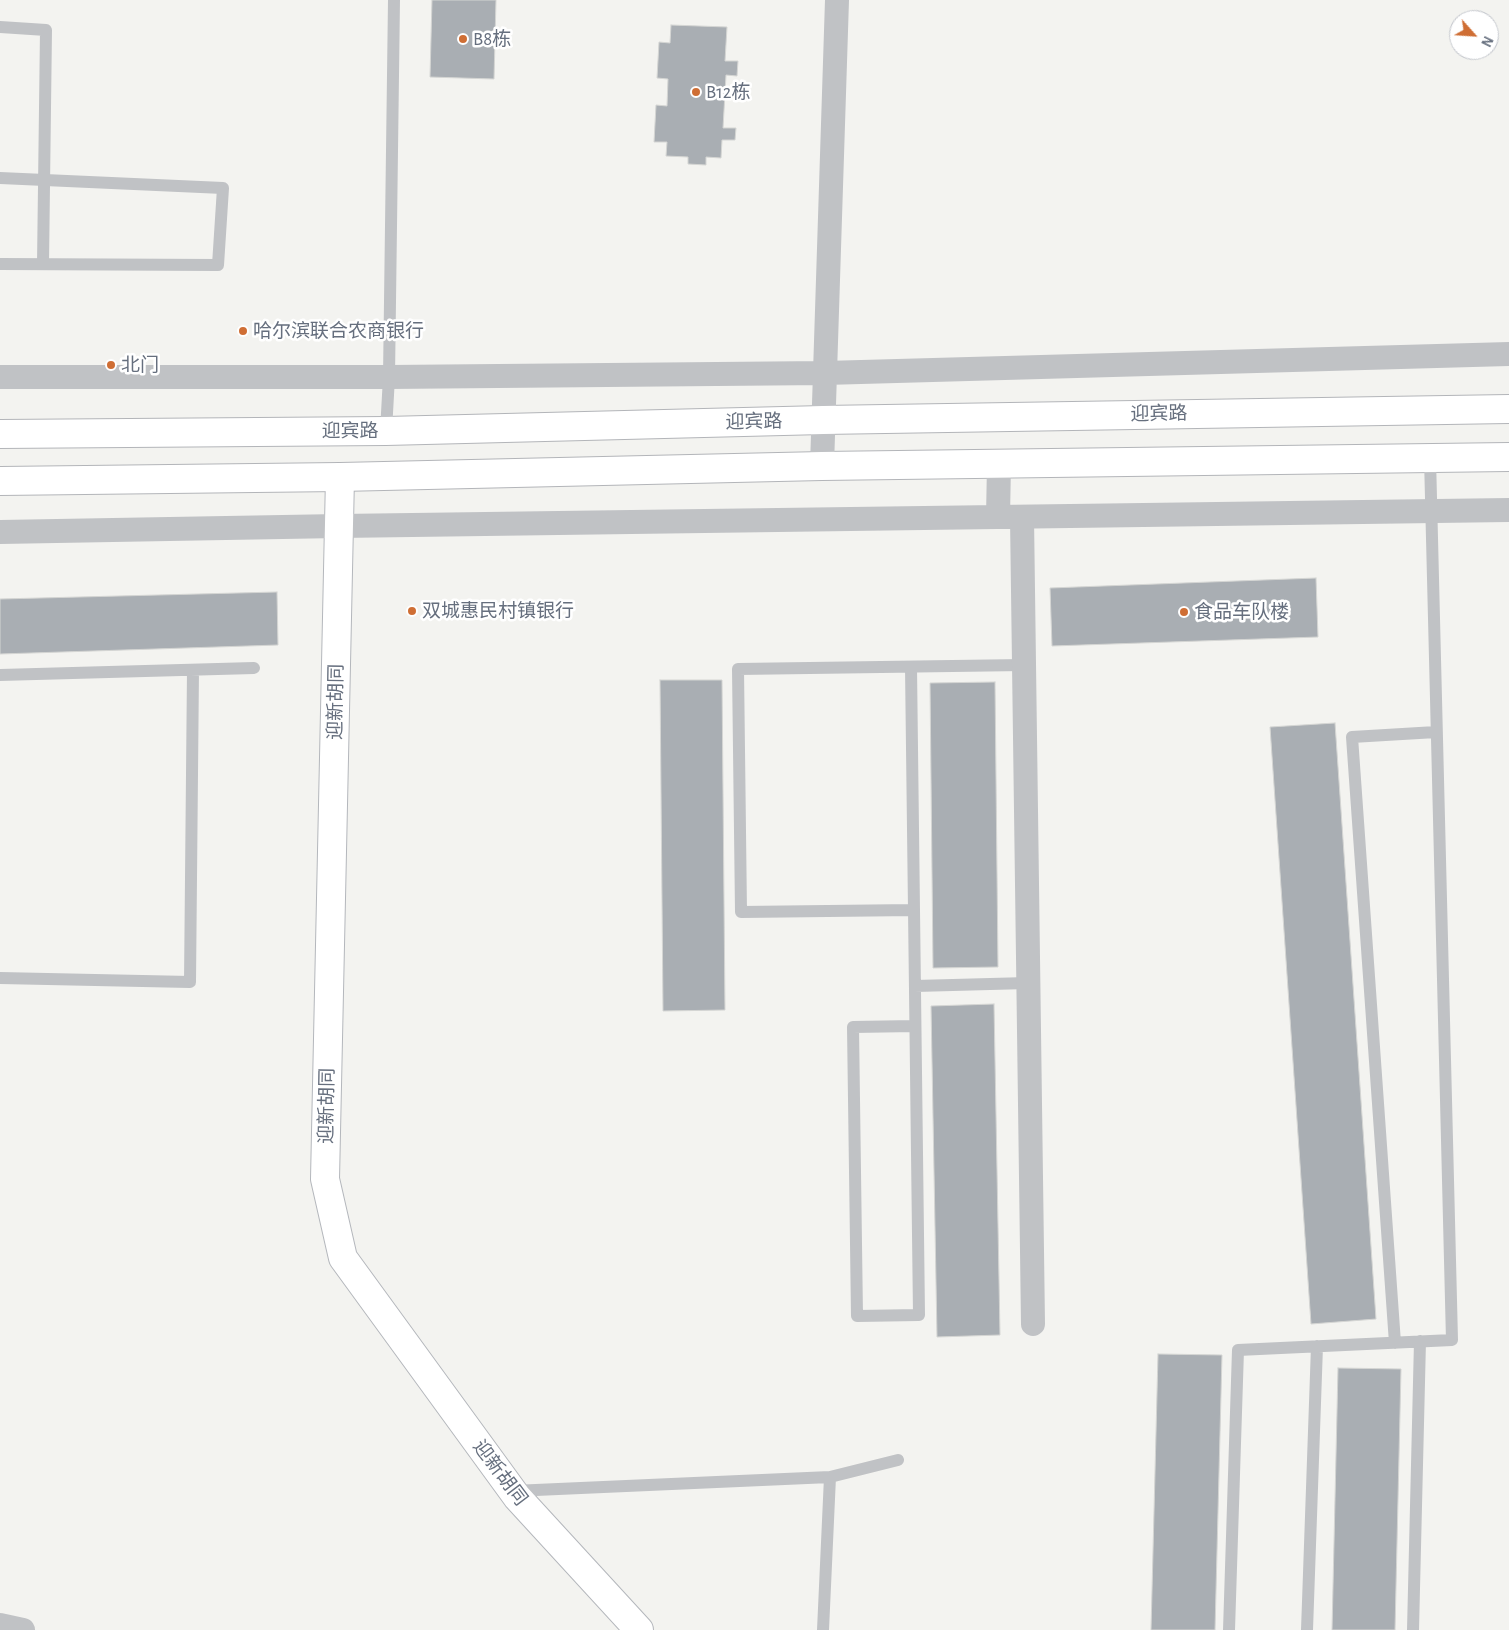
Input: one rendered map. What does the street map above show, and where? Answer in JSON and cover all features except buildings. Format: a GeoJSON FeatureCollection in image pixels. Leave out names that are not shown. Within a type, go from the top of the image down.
{"type":"FeatureCollection","features":[{"type":"Feature","properties":{"kind":"main road","name":"迎宾路"},"geometry":{"type":"LineString","coordinates":[[0,434],[386,431],[824,420],[1509,409]]}},
{"type":"Feature","properties":{"kind":"main road"},"geometry":{"type":"LineString","coordinates":[[0,481],[340,477],[822,466],[1509,457]]}},
{"type":"Feature","properties":{"kind":"main road","name":"迎新胡同"},"geometry":{"type":"LineString","coordinates":[[340,477],[325,1180],[343,1258],[513,1491],[639,1630]]}},
{"type":"Feature","properties":{"kind":"street"},"geometry":{"type":"LineString","coordinates":[[822,466],[837,0]]}},
{"type":"Feature","properties":{"kind":"street"},"geometry":{"type":"LineString","coordinates":[[0,377],[389,377],[825,373],[1509,354]]}},
{"type":"Feature","properties":{"kind":"street"},"geometry":{"type":"LineString","coordinates":[[998,517],[999,464]]}},
{"type":"Feature","properties":{"kind":"street"},"geometry":{"type":"LineString","coordinates":[[0,532],[1509,510]]}},
{"type":"Feature","properties":{"kind":"street"},"geometry":{"type":"LineString","coordinates":[[1022,517],[1033,1324]]}},
{"type":"Feature","properties":{"kind":"street"},"geometry":{"type":"LineString","coordinates":[[0,1624],[23,1630]]}},
{"type":"Feature","properties":{"kind":"lane"},"geometry":{"type":"LineString","coordinates":[[386,431],[389,377],[394,0]]}},
{"type":"Feature","properties":{"kind":"lane"},"geometry":{"type":"LineString","coordinates":[[0,27],[46,30],[43,264]]}},
{"type":"Feature","properties":{"kind":"lane"},"geometry":{"type":"LineString","coordinates":[[0,178],[223,188],[218,265],[0,264]]}},
{"type":"Feature","properties":{"kind":"lane"},"geometry":{"type":"LineString","coordinates":[[1229,1630],[1238,1350],[1452,1340],[1430,458]]}},
{"type":"Feature","properties":{"kind":"lane"},"geometry":{"type":"LineString","coordinates":[[914,910],[741,912],[738,669],[1024,665]]}},
{"type":"Feature","properties":{"kind":"lane"},"geometry":{"type":"LineString","coordinates":[[911,667],[918,1315],[857,1316],[853,1027],[914,1026]]}},
{"type":"Feature","properties":{"kind":"lane"},"geometry":{"type":"LineString","coordinates":[[0,675],[254,668]]}},
{"type":"Feature","properties":{"kind":"lane"},"geometry":{"type":"LineString","coordinates":[[0,978],[190,982],[193,670]]}},
{"type":"Feature","properties":{"kind":"lane"},"geometry":{"type":"LineString","coordinates":[[1395,1342],[1352,737],[1436,732]]}},
{"type":"Feature","properties":{"kind":"lane"},"geometry":{"type":"LineString","coordinates":[[915,986],[1028,983]]}},
{"type":"Feature","properties":{"kind":"lane"},"geometry":{"type":"LineString","coordinates":[[1413,1630],[1420,1341]]}},
{"type":"Feature","properties":{"kind":"lane"},"geometry":{"type":"LineString","coordinates":[[1307,1630],[1317,1346]]}},
{"type":"Feature","properties":{"kind":"lane"},"geometry":{"type":"LineString","coordinates":[[513,1491],[830,1477],[898,1460]]}},
{"type":"Feature","properties":{"kind":"lane"},"geometry":{"type":"LineString","coordinates":[[823,1630],[830,1477]]}},
{"type":"Feature","properties":{"kind":"place","name":"B8栋"},"geometry":{"type":"Point","coordinates":[463,39]}},
{"type":"Feature","properties":{"kind":"place","name":"B12栋"},"geometry":{"type":"Point","coordinates":[696,92]}},
{"type":"Feature","properties":{"kind":"place","name":"哈尔滨联合农商银行"},"geometry":{"type":"Point","coordinates":[243,331]}},
{"type":"Feature","properties":{"kind":"place","name":"北门"},"geometry":{"type":"Point","coordinates":[111,365]}},
{"type":"Feature","properties":{"kind":"place","name":"双城惠民村镇银行"},"geometry":{"type":"Point","coordinates":[412,611]}},
{"type":"Feature","properties":{"kind":"place","name":"食品车队楼"},"geometry":{"type":"Point","coordinates":[1184,612]}}]}
